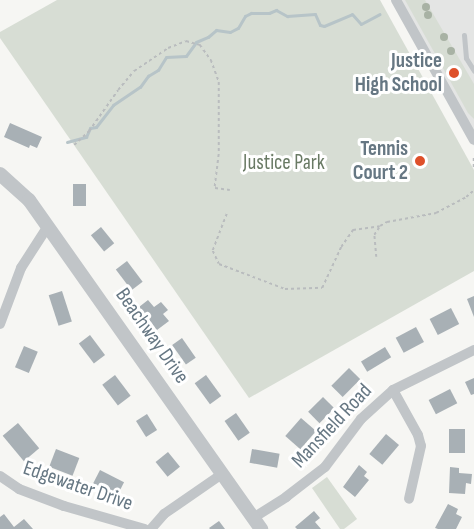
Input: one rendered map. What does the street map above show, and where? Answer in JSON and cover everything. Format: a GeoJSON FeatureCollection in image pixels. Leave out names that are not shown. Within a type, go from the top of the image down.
{"type":"FeatureCollection","features":[{"type":"Feature","properties":{"kind":"street"},"geometry":{"type":"LineString","coordinates":[[396,0],[473,135]]}},
{"type":"Feature","properties":{"kind":"street","name":"Beachway Drive"},"geometry":{"type":"LineString","coordinates":[[0,174],[25,195],[48,226],[257,523]]}},
{"type":"Feature","properties":{"kind":"street"},"geometry":{"type":"LineString","coordinates":[[0,324],[21,268],[48,226]]}},
{"type":"Feature","properties":{"kind":"street","name":"Mansfield Road"},"geometry":{"type":"LineString","coordinates":[[257,523],[332,460],[361,418],[393,390],[474,350]]}},
{"type":"Feature","properties":{"kind":"street"},"geometry":{"type":"LineString","coordinates":[[393,390],[418,435],[421,446],[409,499]]}},
{"type":"Feature","properties":{"kind":"street"},"geometry":{"type":"LineString","coordinates":[[151,529],[164,514],[222,474]]}},
{"type":"Feature","properties":{"kind":"street","name":"Edgewater Drive"},"geometry":{"type":"LineString","coordinates":[[0,477],[19,489],[64,506],[145,529]]}},
{"type":"Feature","properties":{"kind":"lane"},"geometry":{"type":"LineString","coordinates":[[464,35],[466,58],[474,71]]}},
{"type":"Feature","properties":{"kind":"path"},"geometry":{"type":"LineString","coordinates":[[74,145],[89,131],[134,71],[168,48],[186,41],[200,45],[211,60],[219,82],[219,154],[215,188],[230,190]]}},
{"type":"Feature","properties":{"kind":"path"},"geometry":{"type":"LineString","coordinates":[[474,158],[474,168]]}},
{"type":"Feature","properties":{"kind":"path"},"geometry":{"type":"LineString","coordinates":[[227,214],[213,250],[219,264],[285,289],[322,288],[341,247],[353,230],[436,213],[474,190]]}},
{"type":"Feature","properties":{"kind":"path"},"geometry":{"type":"LineString","coordinates":[[376,257],[374,235],[380,226]]}},
{"type":"Feature","properties":{"kind":"shaded area","name":"Justice High School"},"geometry":{"type":"Polygon","coordinates":[[[393,0],[474,0],[474,146],[393,0]]]}},
{"type":"Feature","properties":{"kind":"green space","name":"Justice Park"},"geometry":{"type":"Polygon","coordinates":[[[57,0],[380,0],[474,170],[474,271],[249,398],[0,38],[0,32],[57,0]]]}},
{"type":"Feature","properties":{"kind":"green space"},"geometry":{"type":"Polygon","coordinates":[[[405,0],[425,0],[474,84],[474,119],[468,113],[405,0]]]}},
{"type":"Feature","properties":{"kind":"green space"},"geometry":{"type":"Polygon","coordinates":[[[327,477],[357,519],[344,529],[340,529],[312,488],[327,477]]]}},
{"type":"Feature","properties":{"kind":"building"},"geometry":{"type":"Polygon","coordinates":[[[10,123],[42,137],[37,148],[30,145],[29,148],[4,137],[10,123]]]}},
{"type":"Feature","properties":{"kind":"building"},"geometry":{"type":"Polygon","coordinates":[[[73,184],[86,184],[86,206],[73,206],[73,184]]]}},
{"type":"Feature","properties":{"kind":"building"},"geometry":{"type":"Polygon","coordinates":[[[101,227],[114,243],[104,252],[91,235],[101,227]]]}},
{"type":"Feature","properties":{"kind":"building"},"geometry":{"type":"Polygon","coordinates":[[[127,261],[143,282],[131,290],[116,269],[127,261]]]}},
{"type":"Feature","properties":{"kind":"building"},"geometry":{"type":"Polygon","coordinates":[[[62,291],[72,321],[59,326],[49,295],[62,291]]]}},
{"type":"Feature","properties":{"kind":"building"},"geometry":{"type":"Polygon","coordinates":[[[474,296],[474,317],[467,299],[474,296]]]}},
{"type":"Feature","properties":{"kind":"building"},"geometry":{"type":"Polygon","coordinates":[[[148,300],[154,307],[161,302],[168,310],[163,314],[169,321],[157,330],[139,307],[148,300]]]}},
{"type":"Feature","properties":{"kind":"building"},"geometry":{"type":"Polygon","coordinates":[[[451,308],[459,324],[438,335],[430,319],[451,308]]]}},
{"type":"Feature","properties":{"kind":"building"},"geometry":{"type":"Polygon","coordinates":[[[416,327],[424,342],[404,353],[396,338],[416,327]]]}},
{"type":"Feature","properties":{"kind":"building"},"geometry":{"type":"Polygon","coordinates":[[[90,335],[105,355],[94,363],[79,343],[90,335]]]}},
{"type":"Feature","properties":{"kind":"building"},"geometry":{"type":"Polygon","coordinates":[[[182,338],[196,358],[186,365],[172,345],[182,338]]]}},
{"type":"Feature","properties":{"kind":"building"},"geometry":{"type":"Polygon","coordinates":[[[24,346],[38,352],[29,373],[15,367],[24,346]]]}},
{"type":"Feature","properties":{"kind":"building"},"geometry":{"type":"Polygon","coordinates":[[[385,347],[391,357],[367,372],[361,361],[385,347]]]}},
{"type":"Feature","properties":{"kind":"building"},"geometry":{"type":"Polygon","coordinates":[[[349,368],[360,379],[343,397],[331,386],[349,368]]]}},
{"type":"Feature","properties":{"kind":"building"},"geometry":{"type":"Polygon","coordinates":[[[115,375],[131,396],[118,405],[102,385],[115,375]]]}},
{"type":"Feature","properties":{"kind":"building"},"geometry":{"type":"Polygon","coordinates":[[[206,375],[221,396],[210,404],[195,383],[206,375]]]}},
{"type":"Feature","properties":{"kind":"building"},"geometry":{"type":"Polygon","coordinates":[[[474,378],[474,394],[471,395],[465,382],[474,378]]]}},
{"type":"Feature","properties":{"kind":"building"},"geometry":{"type":"Polygon","coordinates":[[[450,389],[457,403],[436,414],[429,400],[450,389]]]}},
{"type":"Feature","properties":{"kind":"building"},"geometry":{"type":"Polygon","coordinates":[[[323,397],[334,408],[319,423],[308,412],[323,397]]]}},
{"type":"Feature","properties":{"kind":"building"},"geometry":{"type":"Polygon","coordinates":[[[236,413],[250,433],[238,441],[225,421],[236,413]]]}},
{"type":"Feature","properties":{"kind":"building"},"geometry":{"type":"Polygon","coordinates":[[[147,414],[157,430],[146,437],[136,421],[147,414]]]}},
{"type":"Feature","properties":{"kind":"building"},"geometry":{"type":"Polygon","coordinates":[[[301,418],[316,431],[300,449],[285,436],[301,418]]]}},
{"type":"Feature","properties":{"kind":"building"},"geometry":{"type":"Polygon","coordinates":[[[18,423],[39,448],[24,461],[3,436],[18,423]]]}},
{"type":"Feature","properties":{"kind":"building"},"geometry":{"type":"Polygon","coordinates":[[[449,429],[465,429],[465,453],[449,453],[449,429]]]}},
{"type":"Feature","properties":{"kind":"building"},"geometry":{"type":"Polygon","coordinates":[[[386,434],[399,445],[382,465],[369,454],[386,434]]]}},
{"type":"Feature","properties":{"kind":"building"},"geometry":{"type":"Polygon","coordinates":[[[56,449],[79,458],[73,476],[49,467],[56,449]]]}},
{"type":"Feature","properties":{"kind":"building"},"geometry":{"type":"Polygon","coordinates":[[[252,449],[280,454],[277,468],[250,463],[252,449]]]}},
{"type":"Feature","properties":{"kind":"building"},"geometry":{"type":"Polygon","coordinates":[[[168,452],[180,467],[168,477],[156,462],[168,452]]]}},
{"type":"Feature","properties":{"kind":"building"},"geometry":{"type":"Polygon","coordinates":[[[359,465],[367,472],[364,476],[369,480],[355,497],[343,487],[359,465]]]}},
{"type":"Feature","properties":{"kind":"building"},"geometry":{"type":"Polygon","coordinates":[[[450,467],[459,468],[459,473],[472,474],[471,484],[466,483],[465,494],[449,493],[450,467]]]}},
{"type":"Feature","properties":{"kind":"building"},"geometry":{"type":"Polygon","coordinates":[[[100,470],[124,482],[117,496],[93,483],[100,470]]]}},
{"type":"Feature","properties":{"kind":"building"},"geometry":{"type":"Polygon","coordinates":[[[448,504],[458,509],[456,514],[462,517],[456,529],[435,528],[448,504]]]}},
{"type":"Feature","properties":{"kind":"building"},"geometry":{"type":"Polygon","coordinates":[[[314,511],[320,518],[315,522],[321,529],[297,529],[295,527],[314,511]]]}},
{"type":"Feature","properties":{"kind":"building"},"geometry":{"type":"Polygon","coordinates":[[[4,514],[14,527],[24,519],[33,529],[0,529],[0,517],[4,514]]]}},
{"type":"Feature","properties":{"kind":"building"},"geometry":{"type":"Polygon","coordinates":[[[219,521],[225,529],[209,528],[219,521]]]}},
{"type":"Feature","properties":{"kind":"waterway"},"geometry":{"type":"LineString","coordinates":[[67,142],[86,137],[90,128],[96,127],[113,105],[140,87],[148,76],[158,70],[166,57],[186,56],[196,42],[208,37],[216,30],[230,32],[238,28],[245,16],[251,13],[269,13],[276,10],[287,16],[315,14],[320,25],[324,26],[352,14],[361,24],[380,14]]}},
{"type":"Feature","properties":{"kind":"place","name":"Justice High School"},"geometry":{"type":"Point","coordinates":[454,73]}},
{"type":"Feature","properties":{"kind":"place","name":"Tennis Court 2"},"geometry":{"type":"Point","coordinates":[420,161]}}]}
